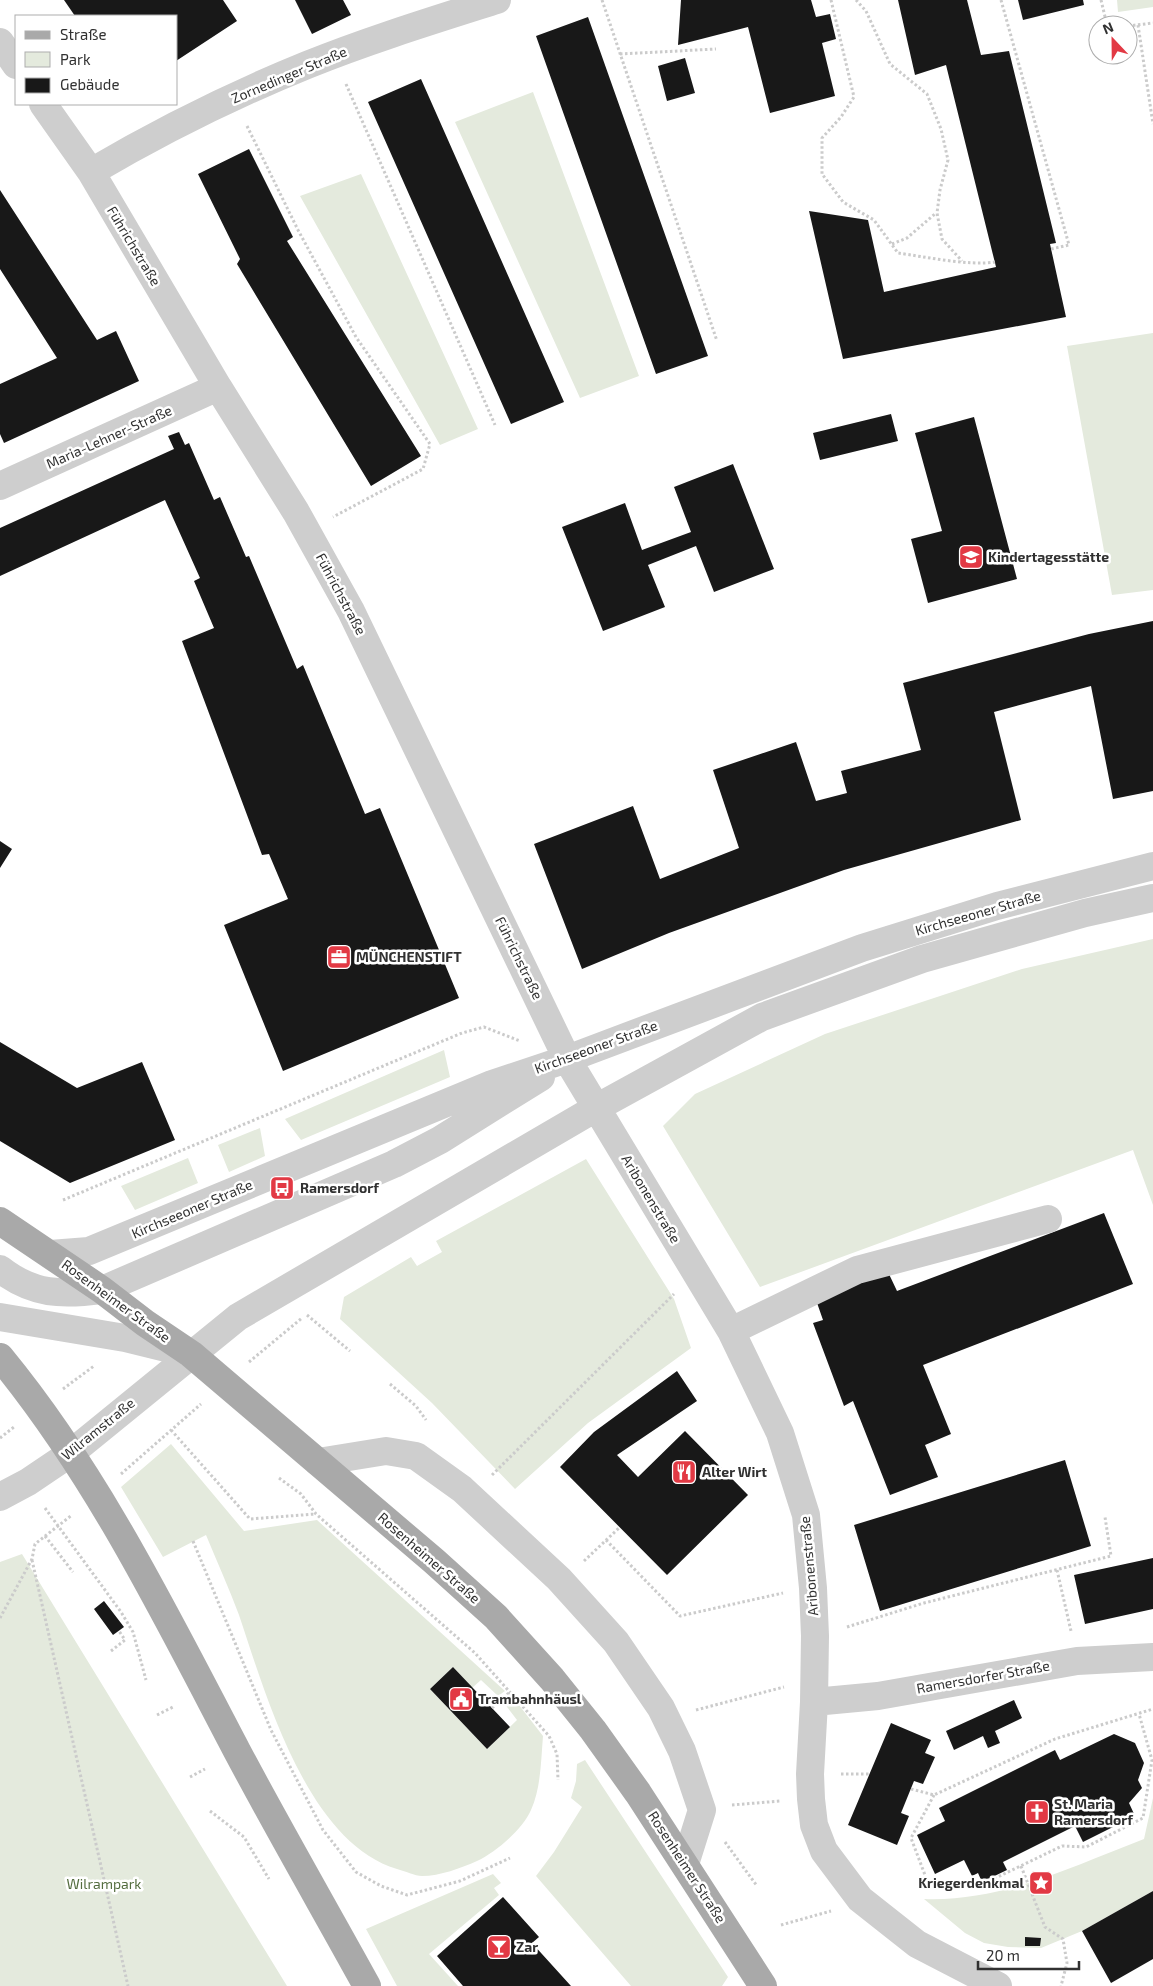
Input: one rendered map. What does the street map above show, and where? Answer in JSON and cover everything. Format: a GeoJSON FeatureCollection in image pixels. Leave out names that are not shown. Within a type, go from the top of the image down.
{"type":"FeatureCollection","features":[{"type":"Feature","properties":{"kind":"main road","name":"Rosenheimer Straße"},"geometry":{"type":"LineString","coordinates":[[0,1221],[102,1290],[145,1323],[191,1354],[434,1561],[496,1617],[552,1679],[593,1730],[638,1793],[685,1864],[756,1983]]}},
{"type":"Feature","properties":{"kind":"main road"},"geometry":{"type":"LineString","coordinates":[[0,1357],[71,1453],[168,1616],[238,1752],[367,1986]]}},
{"type":"Feature","properties":{"kind":"street","name":"Zornedinger Straße"},"geometry":{"type":"LineString","coordinates":[[91,172],[139,144],[307,65],[497,0]]}},
{"type":"Feature","properties":{"kind":"street"},"geometry":{"type":"LineString","coordinates":[[0,42],[15,64]]}},
{"type":"Feature","properties":{"kind":"street","name":"Führichstraße"},"geometry":{"type":"LineString","coordinates":[[44,105],[91,172],[218,387],[307,530],[351,610],[567,1059],[596,1108]]}},
{"type":"Feature","properties":{"kind":"street","name":"Maria-Lehner-Straße"},"geometry":{"type":"LineString","coordinates":[[2,480],[218,387]]}},
{"type":"Feature","properties":{"kind":"street","name":"Kirchseeoner Straße"},"geometry":{"type":"LineString","coordinates":[[50,1254],[89,1251],[97,1248],[492,1084],[567,1059],[862,948],[997,906],[1153,866]]}},
{"type":"Feature","properties":{"kind":"street","name":"Kirchseeoner Straße"},"geometry":{"type":"LineString","coordinates":[[191,1354],[238,1317],[596,1108],[762,1017],[922,959],[1085,913],[1153,898]]}},
{"type":"Feature","properties":{"kind":"street"},"geometry":{"type":"LineString","coordinates":[[0,1270],[12,1279],[40,1290],[70,1294],[102,1290],[394,1164],[440,1140],[514,1095],[567,1059]]}},
{"type":"Feature","properties":{"kind":"street","name":"Aribonenstraße"},"geometry":{"type":"LineString","coordinates":[[596,1108],[731,1331],[780,1433],[806,1515],[813,1588],[815,1636],[810,1774],[811,1799],[814,1825],[824,1851],[860,1900],[917,1944],[998,1986]]}},
{"type":"Feature","properties":{"kind":"street"},"geometry":{"type":"LineString","coordinates":[[731,1331],[857,1270],[1048,1219]]}},
{"type":"Feature","properties":{"kind":"street"},"geometry":{"type":"LineString","coordinates":[[0,1316],[125,1338],[191,1354]]}},
{"type":"Feature","properties":{"kind":"street","name":"Wilramstraße"},"geometry":{"type":"LineString","coordinates":[[0,1497],[28,1482],[71,1453],[191,1354]]}},
{"type":"Feature","properties":{"kind":"street"},"geometry":{"type":"LineString","coordinates":[[318,1462],[386,1451],[416,1456],[462,1489],[559,1579],[616,1642],[661,1708],[682,1751],[702,1810],[685,1864]]}},
{"type":"Feature","properties":{"kind":"street","name":"Ramersdorfer Straße"},"geometry":{"type":"LineString","coordinates":[[814,1691],[878,1696],[1077,1660],[1153,1657]]}},
{"type":"Feature","properties":{"kind":"path"},"geometry":{"type":"LineString","coordinates":[[602,0],[716,341]]}},
{"type":"Feature","properties":{"kind":"path"},"geometry":{"type":"LineString","coordinates":[[831,0],[854,97],[841,117],[822,138],[822,174],[843,202],[874,220],[898,253],[963,261],[994,262]]}},
{"type":"Feature","properties":{"kind":"path"},"geometry":{"type":"LineString","coordinates":[[856,0],[866,12],[890,64],[927,94],[941,129],[948,160],[940,190],[937,213],[942,239],[963,261]]}},
{"type":"Feature","properties":{"kind":"path"},"geometry":{"type":"LineString","coordinates":[[1001,0],[1069,245],[1051,249]]}},
{"type":"Feature","properties":{"kind":"path"},"geometry":{"type":"LineString","coordinates":[[1101,0],[1105,15]]}},
{"type":"Feature","properties":{"kind":"path"},"geometry":{"type":"LineString","coordinates":[[1153,23],[1138,25],[1153,124]]}},
{"type":"Feature","properties":{"kind":"path"},"geometry":{"type":"LineString","coordinates":[[620,54],[716,49]]}},
{"type":"Feature","properties":{"kind":"path"},"geometry":{"type":"LineString","coordinates":[[333,56],[495,425]]}},
{"type":"Feature","properties":{"kind":"path"},"geometry":{"type":"LineString","coordinates":[[233,99],[298,230],[356,337],[430,444],[423,469],[307,530]]}},
{"type":"Feature","properties":{"kind":"path"},"geometry":{"type":"LineString","coordinates":[[892,244],[907,238],[937,213]]}},
{"type":"Feature","properties":{"kind":"path"},"geometry":{"type":"LineString","coordinates":[[63,1200],[462,1033],[484,1027],[521,1041]]}},
{"type":"Feature","properties":{"kind":"path"},"geometry":{"type":"LineString","coordinates":[[488,1479],[696,1272]]}},
{"type":"Feature","properties":{"kind":"path"},"geometry":{"type":"LineString","coordinates":[[307,1315],[350,1351]]}},
{"type":"Feature","properties":{"kind":"path"},"geometry":{"type":"LineString","coordinates":[[390,1384],[416,1406],[426,1420]]}},
{"type":"Feature","properties":{"kind":"path"},"geometry":{"type":"LineString","coordinates":[[171,1430],[250,1519],[316,1514]]}},
{"type":"Feature","properties":{"kind":"path"},"geometry":{"type":"LineString","coordinates":[[279,1478],[301,1494],[316,1514],[475,1652],[549,1736],[557,1754],[558,1780]]}},
{"type":"Feature","properties":{"kind":"path"},"geometry":{"type":"LineString","coordinates":[[0,1618],[32,1559],[36,1544],[97,1495]]}},
{"type":"Feature","properties":{"kind":"path"},"geometry":{"type":"LineString","coordinates":[[815,1636],[924,1603],[1112,1556],[1105,1517]]}},
{"type":"Feature","properties":{"kind":"path"},"geometry":{"type":"LineString","coordinates":[[58,1526],[121,1612],[132,1632],[146,1680]]}},
{"type":"Feature","properties":{"kind":"path"},"geometry":{"type":"LineString","coordinates":[[579,1566],[620,1528]]}},
{"type":"Feature","properties":{"kind":"path"},"geometry":{"type":"LineString","coordinates":[[45,1536],[73,1572]]}},
{"type":"Feature","properties":{"kind":"path"},"geometry":{"type":"LineString","coordinates":[[606,1540],[680,1616],[771,1595]]}},
{"type":"Feature","properties":{"kind":"path"},"geometry":{"type":"LineString","coordinates":[[193,1541],[270,1730],[322,1830],[356,1872],[381,1886],[407,1895],[460,1881],[510,1858]]}},
{"type":"Feature","properties":{"kind":"path"},"geometry":{"type":"LineString","coordinates":[[32,1559],[128,1986]]}},
{"type":"Feature","properties":{"kind":"path"},"geometry":{"type":"LineString","coordinates":[[1057,1570],[1069,1623]]}},
{"type":"Feature","properties":{"kind":"path"},"geometry":{"type":"LineString","coordinates":[[111,1651],[125,1640],[119,1631]]}},
{"type":"Feature","properties":{"kind":"path"},"geometry":{"type":"LineString","coordinates":[[693,1710],[814,1691]]}},
{"type":"Feature","properties":{"kind":"path"},"geometry":{"type":"LineString","coordinates":[[492,1708],[510,1692]]}},
{"type":"Feature","properties":{"kind":"path"},"geometry":{"type":"LineString","coordinates":[[157,1715],[173,1707]]}},
{"type":"Feature","properties":{"kind":"path"},"geometry":{"type":"LineString","coordinates":[[1139,1714],[1152,1760],[1143,1818],[1086,1847],[1062,1846],[979,1886],[928,1883],[911,1838],[934,1796],[1055,1739],[1153,1709]]}},
{"type":"Feature","properties":{"kind":"path"},"geometry":{"type":"LineString","coordinates":[[190,1777],[205,1770]]}},
{"type":"Feature","properties":{"kind":"path"},"geometry":{"type":"LineString","coordinates":[[911,1789],[934,1796]]}},
{"type":"Feature","properties":{"kind":"path"},"geometry":{"type":"LineString","coordinates":[[702,1810],[730,1805],[811,1799]]}},
{"type":"Feature","properties":{"kind":"path"},"geometry":{"type":"LineString","coordinates":[[210,1811],[244,1837],[273,1887]]}},
{"type":"Feature","properties":{"kind":"path"},"geometry":{"type":"LineString","coordinates":[[1021,1866],[1045,1927],[1063,1939],[1066,1963],[1060,1986]]}},
{"type":"Feature","properties":{"kind":"path"},"geometry":{"type":"LineString","coordinates":[[781,1925],[822,1914],[860,1900]]}},
{"type":"Feature","properties":{"kind":"green space"},"geometry":{"type":"Polygon","coordinates":[[[1117,0],[1153,0],[1153,7],[1118,12],[1117,0]]]}},
{"type":"Feature","properties":{"kind":"green space"},"geometry":{"type":"Polygon","coordinates":[[[533,92],[639,376],[580,398],[455,122],[533,92]]]}},
{"type":"Feature","properties":{"kind":"green space"},"geometry":{"type":"Polygon","coordinates":[[[361,174],[478,429],[440,445],[300,196],[361,174]]]}},
{"type":"Feature","properties":{"kind":"green space"},"geometry":{"type":"Polygon","coordinates":[[[1153,333],[1153,590],[1112,595],[1067,346],[1153,333]]]}},
{"type":"Feature","properties":{"kind":"green space"},"geometry":{"type":"Polygon","coordinates":[[[1153,939],[1153,1205],[1133,1150],[760,1287],[663,1126],[695,1094],[825,1034],[1022,969],[1153,939]]]}},
{"type":"Feature","properties":{"kind":"green space"},"geometry":{"type":"Polygon","coordinates":[[[444,1050],[450,1077],[301,1140],[285,1119],[444,1050]]]}},
{"type":"Feature","properties":{"kind":"green space"},"geometry":{"type":"Polygon","coordinates":[[[260,1128],[265,1156],[229,1172],[218,1145],[260,1128]]]}},
{"type":"Feature","properties":{"kind":"green space"},"geometry":{"type":"Polygon","coordinates":[[[188,1158],[198,1183],[135,1210],[121,1186],[188,1158]]]}},
{"type":"Feature","properties":{"kind":"green space"},"geometry":{"type":"Polygon","coordinates":[[[586,1159],[674,1299],[691,1348],[588,1423],[515,1489],[432,1403],[340,1319],[344,1297],[411,1257],[417,1266],[442,1252],[436,1241],[586,1159]]]}},
{"type":"Feature","properties":{"kind":"green space"},"geometry":{"type":"Polygon","coordinates":[[[171,1444],[244,1531],[317,1520],[505,1691],[498,1696],[481,1680],[472,1688],[453,1667],[430,1689],[487,1749],[517,1720],[504,1703],[512,1696],[543,1736],[541,1764],[537,1793],[531,1810],[522,1825],[500,1846],[477,1861],[457,1869],[436,1875],[419,1876],[397,1869],[365,1854],[338,1829],[315,1798],[294,1762],[262,1685],[239,1615],[206,1535],[163,1557],[121,1487],[171,1444]]]}},
{"type":"Feature","properties":{"kind":"green space","name":"Wilrampark"},"geometry":{"type":"Polygon","coordinates":[[[22,1554],[287,1986],[0,1986],[0,1562],[22,1554]]]}},
{"type":"Feature","properties":{"kind":"green space"},"geometry":{"type":"Polygon","coordinates":[[[585,1760],[728,1977],[722,1986],[631,1986],[536,1876],[554,1852],[582,1807],[571,1798],[576,1781],[577,1764],[585,1760]]]}},
{"type":"Feature","properties":{"kind":"green space"},"geometry":{"type":"Polygon","coordinates":[[[1153,1798],[1153,1891],[1082,1931],[1041,1948],[1008,1947],[984,1943],[965,1933],[924,1899],[981,1895],[1009,1888],[1064,1871],[1144,1839],[1153,1798]]]}},
{"type":"Feature","properties":{"kind":"green space"},"geometry":{"type":"Polygon","coordinates":[[[493,1874],[501,1883],[494,1888],[499,1895],[429,1954],[458,1986],[397,1986],[366,1929],[493,1874]]]}},
{"type":"Feature","properties":{"kind":"building"},"geometry":{"type":"Polygon","coordinates":[[[64,0],[223,0],[237,21],[178,60],[178,15],[74,15],[64,0]]]}},
{"type":"Feature","properties":{"kind":"building"},"geometry":{"type":"Polygon","coordinates":[[[295,0],[343,0],[351,15],[312,34],[295,0]]]}},
{"type":"Feature","properties":{"kind":"building"},"geometry":{"type":"Polygon","coordinates":[[[681,0],[811,0],[816,17],[830,14],[836,39],[822,43],[835,96],[770,113],[748,27],[678,45],[681,0]]]}},
{"type":"Feature","properties":{"kind":"building"},"geometry":{"type":"Polygon","coordinates":[[[898,0],[967,0],[981,55],[1009,51],[1056,243],[1050,244],[1066,317],[843,359],[809,211],[868,220],[884,292],[996,267],[946,65],[915,75],[898,0]]]}},
{"type":"Feature","properties":{"kind":"building"},"geometry":{"type":"Polygon","coordinates":[[[1018,0],[1083,0],[1084,5],[1023,20],[1018,0]]]}},
{"type":"Feature","properties":{"kind":"building"},"geometry":{"type":"Polygon","coordinates":[[[588,17],[708,356],[656,374],[536,36],[588,17]]]}},
{"type":"Feature","properties":{"kind":"building"},"geometry":{"type":"Polygon","coordinates":[[[685,58],[695,93],[667,101],[658,66],[685,58]]]}},
{"type":"Feature","properties":{"kind":"building"},"geometry":{"type":"Polygon","coordinates":[[[421,79],[564,402],[511,424],[368,102],[421,79]]]}},
{"type":"Feature","properties":{"kind":"building"},"geometry":{"type":"Polygon","coordinates":[[[249,149],[293,237],[287,241],[421,456],[371,486],[237,264],[240,259],[198,174],[249,149]]]}},
{"type":"Feature","properties":{"kind":"building"},"geometry":{"type":"Polygon","coordinates":[[[0,190],[97,340],[116,331],[139,381],[4,443],[0,434],[0,384],[57,358],[0,269],[0,190]]]}},
{"type":"Feature","properties":{"kind":"building"},"geometry":{"type":"Polygon","coordinates":[[[891,414],[898,441],[820,460],[813,433],[891,414]]]}},
{"type":"Feature","properties":{"kind":"building"},"geometry":{"type":"Polygon","coordinates":[[[974,417],[1017,579],[928,603],[911,539],[942,531],[915,433],[974,417]]]}},
{"type":"Feature","properties":{"kind":"building"},"geometry":{"type":"Polygon","coordinates":[[[179,432],[185,445],[189,443],[214,500],[220,497],[246,557],[249,556],[297,669],[303,665],[365,814],[380,808],[459,998],[283,1071],[224,925],[288,899],[269,854],[262,855],[182,641],[214,628],[194,581],[200,578],[165,500],[0,576],[0,528],[174,449],[168,436],[179,432]]]}},
{"type":"Feature","properties":{"kind":"building"},"geometry":{"type":"Polygon","coordinates":[[[733,464],[774,569],[714,592],[696,546],[648,565],[665,607],[603,631],[562,527],[625,503],[642,550],[691,532],[674,487],[733,464]]]}},
{"type":"Feature","properties":{"kind":"building"},"geometry":{"type":"Polygon","coordinates":[[[1153,621],[1153,791],[1113,799],[1091,686],[994,712],[1021,820],[844,870],[669,933],[582,969],[534,844],[633,806],[660,879],[739,848],[713,770],[796,742],[816,801],[847,793],[841,771],[921,750],[903,683],[1089,634],[1153,621]]]}},
{"type":"Feature","properties":{"kind":"building"},"geometry":{"type":"Polygon","coordinates":[[[0,841],[12,849],[0,868],[0,841]]]}},
{"type":"Feature","properties":{"kind":"building"},"geometry":{"type":"Polygon","coordinates":[[[0,1042],[77,1088],[142,1062],[175,1140],[70,1183],[0,1141],[0,1042]]]}},
{"type":"Feature","properties":{"kind":"building"},"geometry":{"type":"Polygon","coordinates":[[[1104,1213],[1133,1284],[923,1365],[951,1434],[925,1445],[938,1477],[890,1495],[853,1401],[844,1406],[813,1323],[823,1320],[816,1300],[888,1272],[897,1291],[1104,1213]]]}},
{"type":"Feature","properties":{"kind":"building","name":"Alter Wirt"},"geometry":{"type":"Polygon","coordinates":[[[677,1371],[697,1401],[617,1455],[638,1477],[685,1431],[748,1495],[667,1575],[560,1467],[594,1432],[677,1371]]]}},
{"type":"Feature","properties":{"kind":"building"},"geometry":{"type":"Polygon","coordinates":[[[1065,1460],[1091,1546],[880,1611],[854,1525],[1065,1460]]]}},
{"type":"Feature","properties":{"kind":"building"},"geometry":{"type":"Polygon","coordinates":[[[1153,1558],[1153,1609],[1085,1624],[1074,1575],[1153,1558]]]}},
{"type":"Feature","properties":{"kind":"building"},"geometry":{"type":"Polygon","coordinates":[[[104,1601],[124,1627],[113,1635],[94,1609],[104,1601]]]}},
{"type":"Feature","properties":{"kind":"building","name":"Trambahnhäusl"},"geometry":{"type":"Polygon","coordinates":[[[453,1667],[510,1727],[487,1749],[430,1689],[453,1667]]]}},
{"type":"Feature","properties":{"kind":"building"},"geometry":{"type":"Polygon","coordinates":[[[1014,1700],[1022,1718],[995,1731],[1000,1743],[988,1748],[983,1736],[954,1750],[946,1731],[1014,1700]]]}},
{"type":"Feature","properties":{"kind":"building"},"geometry":{"type":"Polygon","coordinates":[[[891,1723],[931,1740],[925,1753],[935,1757],[923,1784],[914,1781],[901,1813],[909,1816],[897,1845],[848,1825],[891,1723]]]}},
{"type":"Feature","properties":{"kind":"building","name":"St. Maria Ramersdorf"},"geometry":{"type":"Polygon","coordinates":[[[1114,1734],[1135,1743],[1144,1763],[1138,1780],[1142,1788],[1129,1803],[1135,1816],[1083,1842],[1075,1826],[1003,1862],[1007,1870],[982,1882],[978,1873],[972,1876],[964,1860],[935,1874],[917,1835],[945,1821],[939,1808],[1055,1750],[1060,1760],[1114,1734]]]}},
{"type":"Feature","properties":{"kind":"building"},"geometry":{"type":"Polygon","coordinates":[[[1153,1891],[1153,1959],[1111,1983],[1082,1931],[1153,1891]]]}},
{"type":"Feature","properties":{"kind":"building"},"geometry":{"type":"Polygon","coordinates":[[[503,1897],[539,1937],[532,1943],[571,1986],[463,1986],[437,1956],[503,1897]]]}},
{"type":"Feature","properties":{"kind":"building"},"geometry":{"type":"Polygon","coordinates":[[[1025,1937],[1041,1938],[1040,1946],[1025,1946],[1025,1937]]]}},
{"type":"Feature","properties":{"kind":"place","name":"Kindertagesstätte"},"geometry":{"type":"Point","coordinates":[971,557]}},
{"type":"Feature","properties":{"kind":"place","name":"MÜNCHENSTIFT"},"geometry":{"type":"Point","coordinates":[339,957]}},
{"type":"Feature","properties":{"kind":"place","name":"Ramersdorf"},"geometry":{"type":"Point","coordinates":[282,1188]}},
{"type":"Feature","properties":{"kind":"place","name":"Alter Wirt"},"geometry":{"type":"Point","coordinates":[684,1472]}},
{"type":"Feature","properties":{"kind":"place","name":"Trambahnhäusl"},"geometry":{"type":"Point","coordinates":[461,1699]}},
{"type":"Feature","properties":{"kind":"place","name":"St. Maria Ramersdorf"},"geometry":{"type":"Point","coordinates":[1037,1812]}},
{"type":"Feature","properties":{"kind":"place","name":"Kriegerdenkmal"},"geometry":{"type":"Point","coordinates":[1041,1883]}},
{"type":"Feature","properties":{"kind":"place","name":"Zar"},"geometry":{"type":"Point","coordinates":[499,1947]}}]}
